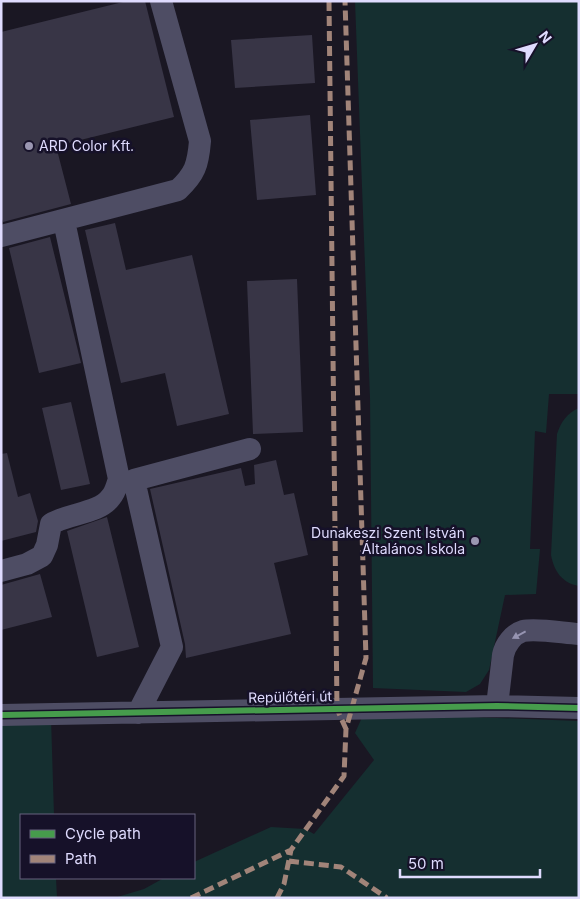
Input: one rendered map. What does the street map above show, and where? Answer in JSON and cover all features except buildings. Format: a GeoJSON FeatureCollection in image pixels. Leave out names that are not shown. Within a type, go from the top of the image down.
{"type":"FeatureCollection","features":[{"type":"Feature","properties":{"kind":"street"},"geometry":{"type":"LineString","coordinates":[[1,236],[178,190],[192,176],[199,155],[200,142],[161,1]]}},
{"type":"Feature","properties":{"kind":"street"},"geometry":{"type":"LineString","coordinates":[[1,571],[27,564],[42,556],[47,546],[51,524],[59,519],[101,506],[111,497],[119,479],[64,221]]}},
{"type":"Feature","properties":{"kind":"street"},"geometry":{"type":"LineString","coordinates":[[138,713],[172,647],[134,480],[250,449]]}},
{"type":"Feature","properties":{"kind":"street"},"geometry":{"type":"LineString","coordinates":[[497,706],[502,654],[506,644],[522,631],[564,628]]}},
{"type":"Feature","properties":{"kind":"street","name":"Repülőtéri út"},"geometry":{"type":"LineString","coordinates":[[1,715],[497,706],[579,708]]}},
{"type":"Feature","properties":{"kind":"green space"},"geometry":{"type":"Polygon","coordinates":[[[355,1],[579,1],[579,394],[549,394],[546,433],[535,431],[530,549],[540,549],[536,594],[505,595],[489,670],[480,684],[466,692],[373,688],[370,398],[355,1]]]}},
{"type":"Feature","properties":{"kind":"green space"},"geometry":{"type":"Polygon","coordinates":[[[579,408],[579,586],[563,579],[554,566],[551,555],[557,434],[565,418],[579,408]]]}},
{"type":"Feature","properties":{"kind":"green space"},"geometry":{"type":"Polygon","coordinates":[[[364,713],[579,721],[579,898],[114,898],[144,889],[162,879],[195,879],[195,862],[271,827],[305,829],[314,834],[374,760],[355,733],[364,713]]]}},
{"type":"Feature","properties":{"kind":"green space"},"geometry":{"type":"Polygon","coordinates":[[[51,718],[54,814],[20,814],[20,879],[56,879],[57,898],[1,898],[1,723],[51,718]]]}},
{"type":"Feature","properties":{"kind":"marked path"},"geometry":{"type":"LineString","coordinates":[[329,1],[337,709],[346,729]]}},
{"type":"Feature","properties":{"kind":"marked path"},"geometry":{"type":"LineString","coordinates":[[277,898],[284,884],[291,850],[344,776],[346,729],[366,658],[345,1]]}},
{"type":"Feature","properties":{"kind":"marked path"},"geometry":{"type":"LineString","coordinates":[[191,898],[291,850]]}},
{"type":"Feature","properties":{"kind":"marked path"},"geometry":{"type":"LineString","coordinates":[[289,861],[341,867],[387,898]]}},
{"type":"Feature","properties":{"kind":"cycle path"},"geometry":{"type":"LineString","coordinates":[[1,715],[497,706],[579,708]]}},
{"type":"Feature","properties":{"kind":"place","name":"ARD Color Kft."},"geometry":{"type":"Point","coordinates":[29,146]}},
{"type":"Feature","properties":{"kind":"place","name":"Dunakeszi Szent István Általános Iskola"},"geometry":{"type":"Point","coordinates":[475,541]}}]}
